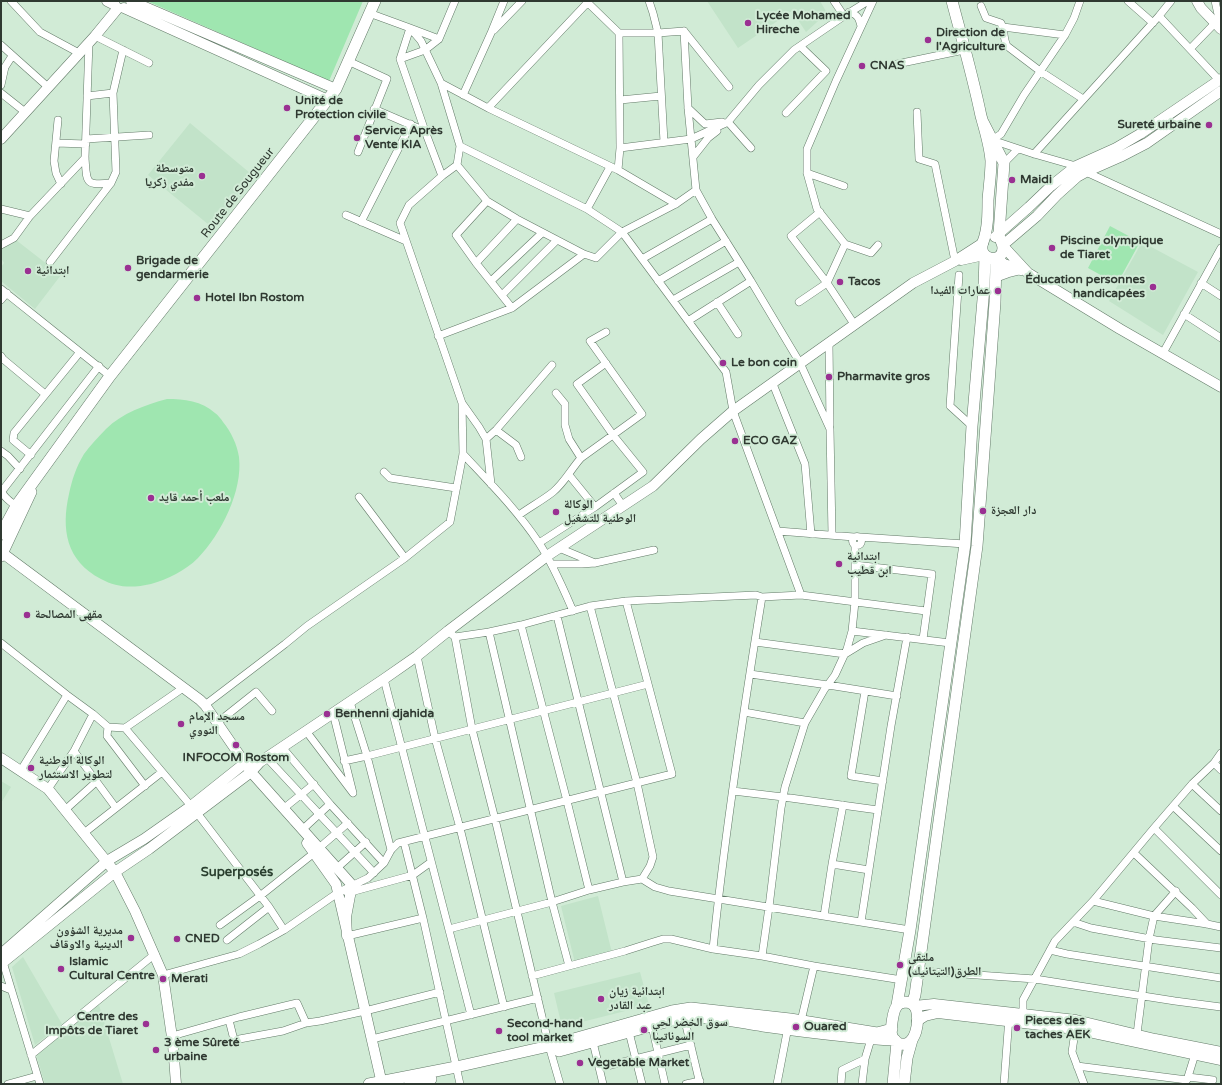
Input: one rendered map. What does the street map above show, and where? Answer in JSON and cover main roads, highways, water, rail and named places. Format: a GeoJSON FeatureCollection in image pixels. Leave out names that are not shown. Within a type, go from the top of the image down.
{"type":"FeatureCollection","features":[{"type":"Feature","properties":{"kind":"main road","name":"Route de Sougueur"},"geometry":{"type":"LineString","coordinates":[[44,466],[110,376],[336,89],[375,1]]}},
{"type":"Feature","properties":{"kind":"main road"},"geometry":{"type":"LineString","coordinates":[[952,1],[983,122],[991,160],[987,227],[982,248],[991,257],[1004,264],[1024,271],[1120,329],[1221,387]]}},
{"type":"Feature","properties":{"kind":"main road"},"geometry":{"type":"LineString","coordinates":[[1197,1],[1201,8],[1219,27]]}},
{"type":"Feature","properties":{"kind":"main road"},"geometry":{"type":"LineString","coordinates":[[1,139],[92,39],[119,3]]}},
{"type":"Feature","properties":{"kind":"main road"},"geometry":{"type":"LineString","coordinates":[[119,3],[336,89]]}},
{"type":"Feature","properties":{"kind":"main road"},"geometry":{"type":"LineString","coordinates":[[119,3],[328,100]]}},
{"type":"Feature","properties":{"kind":"main road"},"geometry":{"type":"LineString","coordinates":[[1000,240],[1029,207],[1051,186],[1076,166],[1116,148],[1140,134],[1220,79]]}},
{"type":"Feature","properties":{"kind":"main road"},"geometry":{"type":"LineString","coordinates":[[1000,240],[1037,216],[1077,177],[1147,143],[1221,90]]}},
{"type":"Feature","properties":{"kind":"main road"},"geometry":{"type":"LineString","coordinates":[[955,261],[991,257],[1002,253],[1000,240],[1004,163],[983,122]]}},
{"type":"Feature","properties":{"kind":"main road"},"geometry":{"type":"LineString","coordinates":[[2,960],[115,872],[149,849],[194,809],[248,768],[263,760],[451,634],[549,560],[559,548],[653,486],[701,439],[733,411],[913,283],[955,261],[988,237],[1000,240],[1024,271]]}},
{"type":"Feature","properties":{"kind":"main road"},"geometry":{"type":"LineString","coordinates":[[410,1084],[458,1075],[550,1050],[672,1011],[691,1008],[871,1039],[896,1041],[905,1044],[912,1040],[916,1035],[917,1013],[913,1005],[977,546],[996,276],[991,257]]}},
{"type":"Feature","properties":{"kind":"main road"},"geometry":{"type":"LineString","coordinates":[[893,1084],[896,1041],[892,1035],[894,1010],[897,1005],[902,980],[910,930],[950,643],[961,580],[984,288],[991,257]]}},
{"type":"Feature","properties":{"kind":"main road"},"geometry":{"type":"LineString","coordinates":[[996,276],[1007,272],[1024,271]]}},
{"type":"Feature","properties":{"kind":"main road"},"geometry":{"type":"LineString","coordinates":[[1,534],[16,506],[44,466]]}},
{"type":"Feature","properties":{"kind":"main road"},"geometry":{"type":"LineString","coordinates":[[44,466],[2,554],[206,705],[248,768],[302,830],[317,851],[336,884],[382,1083]]}},
{"type":"Feature","properties":{"kind":"main road"},"geometry":{"type":"LineString","coordinates":[[1,758],[48,789],[115,872],[135,911],[163,975],[172,1036],[176,1084]]}},
{"type":"Feature","properties":{"kind":"main road"},"geometry":{"type":"LineString","coordinates":[[2,960],[106,861],[194,809]]}},
{"type":"Feature","properties":{"kind":"main road"},"geometry":{"type":"LineString","coordinates":[[284,809],[317,851],[337,868],[352,888],[346,917],[347,936]]}},
{"type":"Feature","properties":{"kind":"main road"},"geometry":{"type":"LineString","coordinates":[[897,1005],[905,1002],[913,1005],[934,1004],[1009,1017],[1137,1034],[1196,1051]]}},
{"type":"Feature","properties":{"kind":"main road"},"geometry":{"type":"LineString","coordinates":[[917,1021],[925,1016],[938,1013],[1009,1017],[1023,1015],[1196,1051],[1221,1053]]}},
{"type":"Feature","properties":{"kind":"main road"},"geometry":{"type":"LineString","coordinates":[[550,1050],[593,1042],[684,1017],[788,1024],[801,1021],[878,1033],[892,1028]]}},
{"type":"Feature","properties":{"kind":"main road"},"geometry":{"type":"LineString","coordinates":[[904,1084],[907,1058],[912,1040]]}},
{"type":"Feature","properties":{"kind":"main road"},"geometry":{"type":"LineString","coordinates":[[369,1084],[458,1075]]}},
{"type":"Feature","properties":{"kind":"place","name":"Lycée Mohamed Hireche"},"geometry":{"type":"Point","coordinates":[748,23]}},
{"type":"Feature","properties":{"kind":"place","name":"Direction de l'Agriculture"},"geometry":{"type":"Point","coordinates":[928,40]}},
{"type":"Feature","properties":{"kind":"place","name":"CNAS"},"geometry":{"type":"Point","coordinates":[862,66]}},
{"type":"Feature","properties":{"kind":"place","name":"Unité de Protection civile"},"geometry":{"type":"Point","coordinates":[287,108]}},
{"type":"Feature","properties":{"kind":"place","name":"Sureté urbaine"},"geometry":{"type":"Point","coordinates":[1209,125]}},
{"type":"Feature","properties":{"kind":"place","name":"Service Après Vente KIA"},"geometry":{"type":"Point","coordinates":[357,138]}},
{"type":"Feature","properties":{"kind":"place","name":"متوسطة مفدي زكريا"},"geometry":{"type":"Point","coordinates":[202,176]}},
{"type":"Feature","properties":{"kind":"place","name":"Maidi"},"geometry":{"type":"Point","coordinates":[1012,180]}},
{"type":"Feature","properties":{"kind":"place","name":"Piscine olympique de Tiaret"},"geometry":{"type":"Point","coordinates":[1052,248]}},
{"type":"Feature","properties":{"kind":"place","name":"Brigade de gendarmerie"},"geometry":{"type":"Point","coordinates":[128,268]}},
{"type":"Feature","properties":{"kind":"place","name":"ابتدائية"},"geometry":{"type":"Point","coordinates":[28,271]}},
{"type":"Feature","properties":{"kind":"place","name":"Tacos"},"geometry":{"type":"Point","coordinates":[840,282]}},
{"type":"Feature","properties":{"kind":"place","name":"Éducation personnes handicapées"},"geometry":{"type":"Point","coordinates":[1153,287]}},
{"type":"Feature","properties":{"kind":"place","name":"عمارات الفيدا"},"geometry":{"type":"Point","coordinates":[998,291]}},
{"type":"Feature","properties":{"kind":"place","name":"Hotel Ibn Rostom"},"geometry":{"type":"Point","coordinates":[197,298]}},
{"type":"Feature","properties":{"kind":"place","name":"Le bon coin"},"geometry":{"type":"Point","coordinates":[723,363]}},
{"type":"Feature","properties":{"kind":"place","name":"Pharmavite gros"},"geometry":{"type":"Point","coordinates":[829,377]}},
{"type":"Feature","properties":{"kind":"place","name":"ECO GAZ"},"geometry":{"type":"Point","coordinates":[735,441]}},
{"type":"Feature","properties":{"kind":"place","name":"ملعب أحمد قايد"},"geometry":{"type":"Point","coordinates":[151,498]}},
{"type":"Feature","properties":{"kind":"place","name":"دار العجزة"},"geometry":{"type":"Point","coordinates":[983,511]}},
{"type":"Feature","properties":{"kind":"place","name":"الوكالة الوطنية للتشغيل"},"geometry":{"type":"Point","coordinates":[556,512]}},
{"type":"Feature","properties":{"kind":"place","name":"ابتدائية ابن قطيب"},"geometry":{"type":"Point","coordinates":[839,564]}},
{"type":"Feature","properties":{"kind":"place","name":"مقهى المصالحة"},"geometry":{"type":"Point","coordinates":[27,615]}},
{"type":"Feature","properties":{"kind":"place","name":"Benhenni djahida"},"geometry":{"type":"Point","coordinates":[327,714]}},
{"type":"Feature","properties":{"kind":"place","name":"مسجد الإمام النووي"},"geometry":{"type":"Point","coordinates":[181,724]}},
{"type":"Feature","properties":{"kind":"place","name":"INFOCOM Rostom"},"geometry":{"type":"Point","coordinates":[236,745]}},
{"type":"Feature","properties":{"kind":"place","name":"الوكالة الوطنية لتطوير الاستثمار"},"geometry":{"type":"Point","coordinates":[31,768]}},
{"type":"Feature","properties":{"kind":"place","name":"مديرية الشؤون الدينية والاوقاف"},"geometry":{"type":"Point","coordinates":[131,938]}},
{"type":"Feature","properties":{"kind":"place","name":"CNED"},"geometry":{"type":"Point","coordinates":[177,939]}},
{"type":"Feature","properties":{"kind":"place","name":"ملتقى الطرق(التيتانيك)"},"geometry":{"type":"Point","coordinates":[900,965]}},
{"type":"Feature","properties":{"kind":"place","name":"Islamic Cultural Centre"},"geometry":{"type":"Point","coordinates":[61,969]}},
{"type":"Feature","properties":{"kind":"place","name":"Merati"},"geometry":{"type":"Point","coordinates":[163,979]}},
{"type":"Feature","properties":{"kind":"place","name":"ابتدائية زيان عبد القادر"},"geometry":{"type":"Point","coordinates":[601,999]}},
{"type":"Feature","properties":{"kind":"place","name":"Centre des Impôts de Tiaret"},"geometry":{"type":"Point","coordinates":[146,1024]}},
{"type":"Feature","properties":{"kind":"place","name":"Ouared"},"geometry":{"type":"Point","coordinates":[796,1027]}},
{"type":"Feature","properties":{"kind":"place","name":"Pieces des taches AEK"},"geometry":{"type":"Point","coordinates":[1017,1028]}},
{"type":"Feature","properties":{"kind":"place","name":"سوق الخضر لحي السوناتيبا"},"geometry":{"type":"Point","coordinates":[644,1030]}},
{"type":"Feature","properties":{"kind":"place","name":"Second-hand tool market"},"geometry":{"type":"Point","coordinates":[499,1031]}},
{"type":"Feature","properties":{"kind":"place","name":"3 ème Sûreté urbaine"},"geometry":{"type":"Point","coordinates":[156,1050]}},
{"type":"Feature","properties":{"kind":"place","name":"Vegetable Market"},"geometry":{"type":"Point","coordinates":[580,1063]}},
{"type":"Feature","properties":{"kind":"district","name":"Superposés"},"geometry":{"type":"Point","coordinates":[237,873]}}]}
